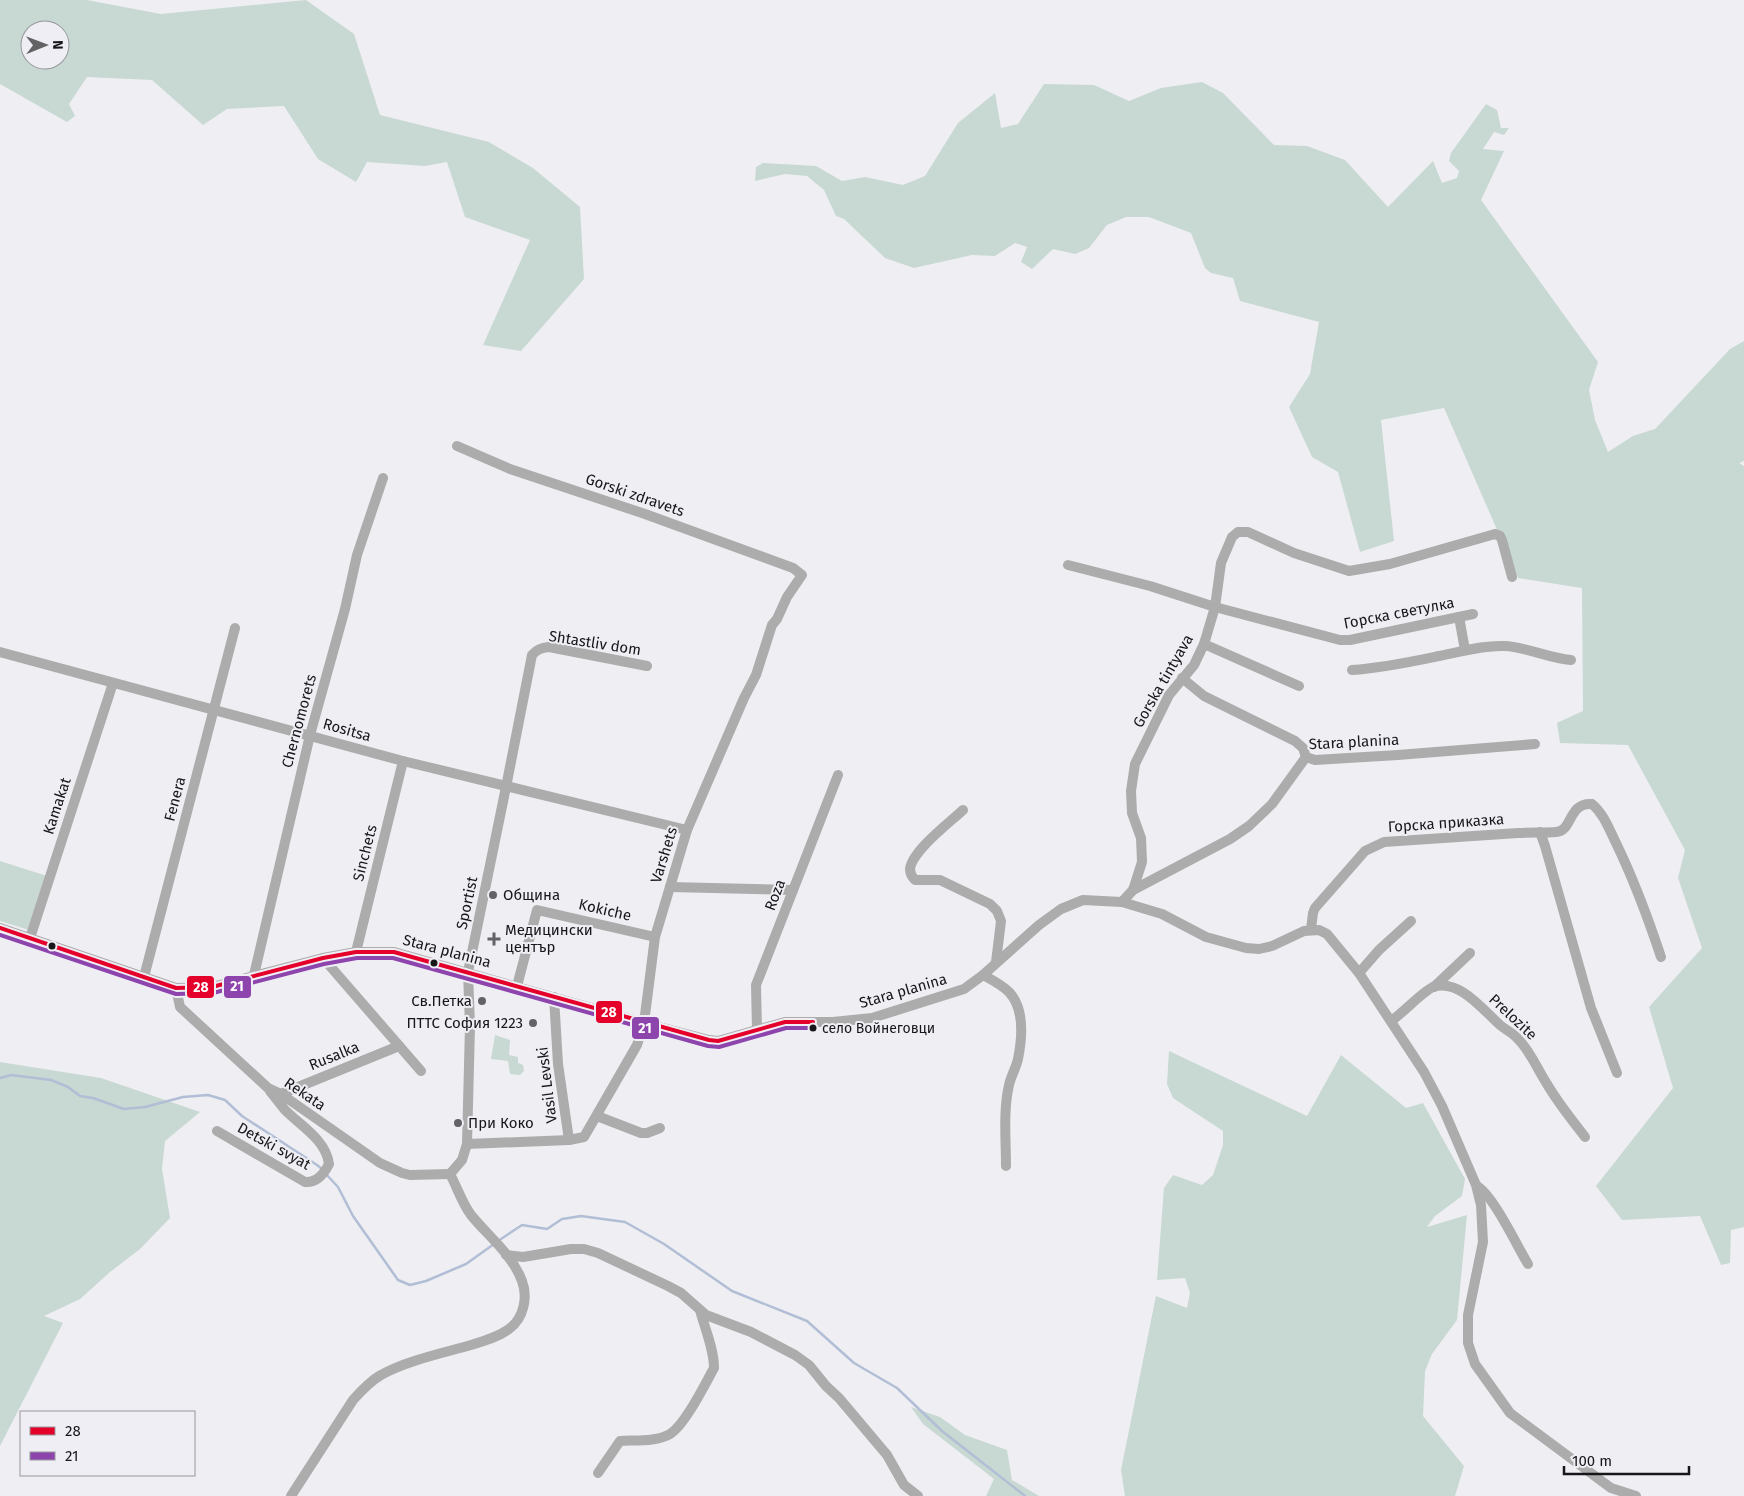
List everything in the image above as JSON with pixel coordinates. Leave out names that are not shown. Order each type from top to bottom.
[{"type":"street","name":"Gorski zdravets","points":[[457,446],[510,469],[688,528],[793,568],[802,575]]},
{"type":"street","name":"Chernomorets","points":[[254,975],[310,735],[345,609],[357,555],[383,478]]},
{"type":"street","name":"Gorska tintyava","points":[[1122,902],[1133,890],[1142,862],[1141,838],[1132,813],[1131,791],[1135,764],[1169,695],[1194,665],[1204,644],[1215,607],[1221,563],[1232,537],[1238,532],[1248,532],[1294,553],[1349,571],[1390,564],[1496,534],[1502,540],[1512,578]]},
{"type":"street","name":"Горска светулка","points":[[1068,565],[1150,586],[1215,607],[1340,640],[1350,640],[1429,625],[1473,614]]},
{"type":"street","name":"Varshets","points":[[568,1140],[584,1137],[634,1053],[644,1023],[655,937],[687,830],[744,698],[756,675],[772,625],[787,597],[802,575]]},
{"type":"street","points":[[1458,617],[1465,650]]},
{"type":"street","name":"Fenera","points":[[144,977],[236,628]]},
{"type":"street","points":[[1204,644],[1299,686]]},
{"type":"street","points":[[1352,670],[1382,668],[1465,650],[1503,646],[1529,650],[1558,659],[1571,660]]},
{"type":"street","name":"Shtastliv dom","points":[[538,649],[550,647],[647,666]]},
{"type":"street","name":"Sportist","points":[[450,1174],[462,1160],[467,1144],[470,1026],[468,972],[532,655],[538,649]]},
{"type":"street","name":"Rositsa","points":[[0,652],[403,761],[687,830]]},
{"type":"street","points":[[1182,678],[1204,696],[1295,741],[1303,748],[1306,757]]},
{"type":"street","name":"Kamakat","points":[[30,938],[113,683]]},
{"type":"street","name":"Stara planina","points":[[1133,890],[1230,839],[1249,826],[1272,804],[1306,757],[1316,760],[1535,744]]},
{"type":"street","name":"Sinchets","points":[[356,952],[403,761]]},
{"type":"street","name":"Roza","points":[[757,1030],[756,985],[838,775]]},
{"type":"street","name":"Горска приказка","points":[[1312,929],[1315,908],[1365,851],[1370,848],[1384,842],[1559,832],[1566,827],[1573,813],[1586,803],[1592,804],[1603,815],[1642,902],[1661,957]]},
{"type":"street","points":[[963,810],[914,859],[910,869],[911,876],[915,880],[940,880],[990,904],[997,911],[1001,921],[996,962]]},
{"type":"street","points":[[1540,832],[1591,1008],[1617,1073]]},
{"type":"street","points":[[670,887],[793,890]]},
{"type":"street","name":"Stara planina","points":[[0,928],[176,988],[212,987],[323,958],[356,952],[394,952],[644,1023],[718,1041],[785,1022],[872,1018],[964,989],[1061,909],[1083,900],[1122,902],[1162,914],[1206,937],[1246,948],[1259,949],[1272,946],[1312,929]]},
{"type":"street","name":"Kokiche","points":[[517,986],[537,910],[655,937]]},
{"type":"street","points":[[1359,973],[1379,950],[1411,921]]},
{"type":"street","points":[[1312,929],[1327,934],[1359,973],[1392,1021],[1424,1072],[1442,1106],[1476,1185],[1481,1205],[1483,1242],[1468,1315],[1468,1343],[1475,1364],[1510,1412],[1611,1488],[1636,1496]]},
{"type":"street","points":[[1392,1021],[1434,987],[1470,953]]},
{"type":"street","points":[[323,958],[421,1071]]},
{"type":"street","points":[[983,975],[1009,992],[1016,1002],[1020,1016],[1021,1033],[1018,1060],[1009,1085],[1006,1109],[1006,1166]]},
{"type":"street","name":"Prelozite","points":[[1434,987],[1447,986],[1461,991],[1501,1026],[1518,1038],[1531,1056],[1547,1085],[1585,1137]]},
{"type":"street","name":"Rekata","points":[[176,988],[180,1007],[268,1088],[281,1094],[380,1163],[410,1175],[450,1174]]},
{"type":"street","name":"Vasil Levski","points":[[554,997],[558,1064],[568,1140]]},
{"type":"street","name":"Rusalka","points":[[281,1094],[399,1046]]},
{"type":"street","name":"Detski svyat","points":[[217,1131],[305,1182],[310,1182],[323,1174],[329,1164],[326,1150],[284,1109],[268,1088]]},
{"type":"street","points":[[597,1116],[641,1133],[647,1133],[660,1128]]},
{"type":"street","points":[[467,1144],[568,1140]]},
{"type":"street","points":[[292,1496],[353,1400],[380,1375],[404,1365],[488,1339],[511,1328],[522,1312],[525,1296],[516,1268],[469,1213],[450,1174]]},
{"type":"street","points":[[1476,1185],[1487,1196],[1507,1225],[1528,1264]]},
{"type":"street","points":[[506,1255],[523,1256],[571,1249],[591,1251],[662,1282],[717,1320],[750,1332],[795,1355],[809,1365],[888,1455],[904,1484],[918,1496]]},
{"type":"street","points":[[598,1473],[620,1441],[651,1439],[670,1434],[681,1424],[714,1368],[708,1336],[700,1310]]},
{"type":"shaded area","points":[[0,0],[87,0],[161,14],[306,0],[354,34],[380,115],[489,142],[533,168],[580,207],[584,279],[521,351],[483,345],[530,240],[465,217],[447,162],[425,166],[367,162],[356,182],[318,159],[284,106],[227,109],[203,125],[152,80],[87,77],[69,104],[75,116],[67,122],[0,84]]},
{"type":"shaded area","points":[[1202,82],[1223,93],[1274,145],[1307,146],[1345,160],[1388,207],[1433,161],[1442,183],[1457,178],[1459,171],[1449,161],[1451,153],[1486,104],[1497,110],[1501,128],[1509,128],[1504,135],[1494,132],[1483,149],[1504,151],[1481,200],[1598,362],[1589,390],[1595,420],[1608,452],[1633,436],[1655,429],[1730,349],[1744,341],[1744,461],[1739,463],[1744,466],[1744,1227],[1731,1230],[1730,1263],[1721,1265],[1700,1216],[1622,1220],[1596,1186],[1673,1088],[1649,1007],[1702,948],[1678,878],[1685,850],[1628,745],[1560,743],[1557,723],[1583,711],[1582,588],[1518,578],[1444,408],[1381,420],[1394,541],[1360,552],[1338,472],[1312,457],[1289,407],[1310,374],[1319,322],[1240,301],[1233,278],[1211,273],[1205,268],[1191,233],[1149,217],[1126,217],[1107,225],[1089,248],[1075,254],[1053,249],[1032,269],[1021,262],[1027,247],[1015,243],[995,256],[972,255],[914,268],[885,258],[844,219],[836,216],[824,190],[807,176],[785,174],[755,181],[756,167],[763,163],[816,166],[842,181],[865,177],[903,185],[925,176],[958,123],[995,93],[1001,128],[1018,124],[1044,84],[1094,85],[1129,101],[1161,88]]},
{"type":"shaded area","points":[[0,861],[47,876],[29,930],[0,921]]},
{"type":"shaded area","points":[[495,1035],[510,1040],[509,1055],[518,1057],[518,1063],[523,1065],[524,1071],[520,1075],[510,1074],[508,1061],[491,1059]]},
{"type":"shaded area","points":[[1169,1051],[1307,1116],[1341,1055],[1406,1108],[1423,1103],[1465,1179],[1462,1196],[1435,1216],[1427,1227],[1467,1215],[1457,1320],[1432,1354],[1425,1371],[1423,1416],[1464,1466],[1455,1496],[1125,1496],[1121,1470],[1156,1296],[1187,1308],[1190,1293],[1185,1278],[1157,1280],[1164,1188],[1173,1175],[1202,1185],[1213,1175],[1223,1145],[1223,1131],[1173,1098],[1167,1084]]},
{"type":"shaded area","points":[[0,1062],[101,1078],[200,1112],[165,1141],[162,1169],[170,1218],[140,1249],[110,1272],[80,1299],[44,1316],[63,1323],[0,1446]]},
{"type":"shaded area","points":[[911,1407],[940,1417],[965,1435],[1007,1450],[1012,1480],[1039,1496],[986,1496],[994,1479],[923,1424]]},
{"type":"waterway","points":[[0,1078],[11,1075],[51,1080],[68,1087],[80,1096],[93,1098],[124,1109],[145,1107],[183,1097],[208,1095],[225,1100],[242,1116],[322,1169]]},
{"type":"waterway","points":[[325,1173],[338,1187],[353,1216],[398,1280],[410,1285],[426,1281],[466,1264],[494,1244]]},
{"type":"waterway","points":[[498,1241],[522,1225],[547,1229],[562,1219],[581,1216],[625,1222],[664,1244],[732,1291],[807,1321],[854,1363],[897,1388],[942,1431],[1025,1496]]},
{"type":"transit line","name":"28","points":[[0,928],[176,988],[212,987],[323,958],[356,952],[394,952],[709,1040],[718,1041],[785,1022],[813,1022]]},
{"type":"transit line","name":"21","points":[[0,935],[176,994],[213,993],[324,964],[357,958],[393,958],[708,1046],[719,1047],[786,1028],[813,1028]]},
{"type":"place","name":"Община","points":[[493,895]]},
{"type":"place","name":"Медицински център","points":[[494,939]]},
{"type":"place","name":"Св.Петка","points":[[482,1001]]},
{"type":"place","name":"ПТТС София 1223","points":[[533,1023]]},
{"type":"place","name":"село Войнеговци","points":[[813,1028]]},
{"type":"place","name":"При Коко","points":[[458,1123]]}]
